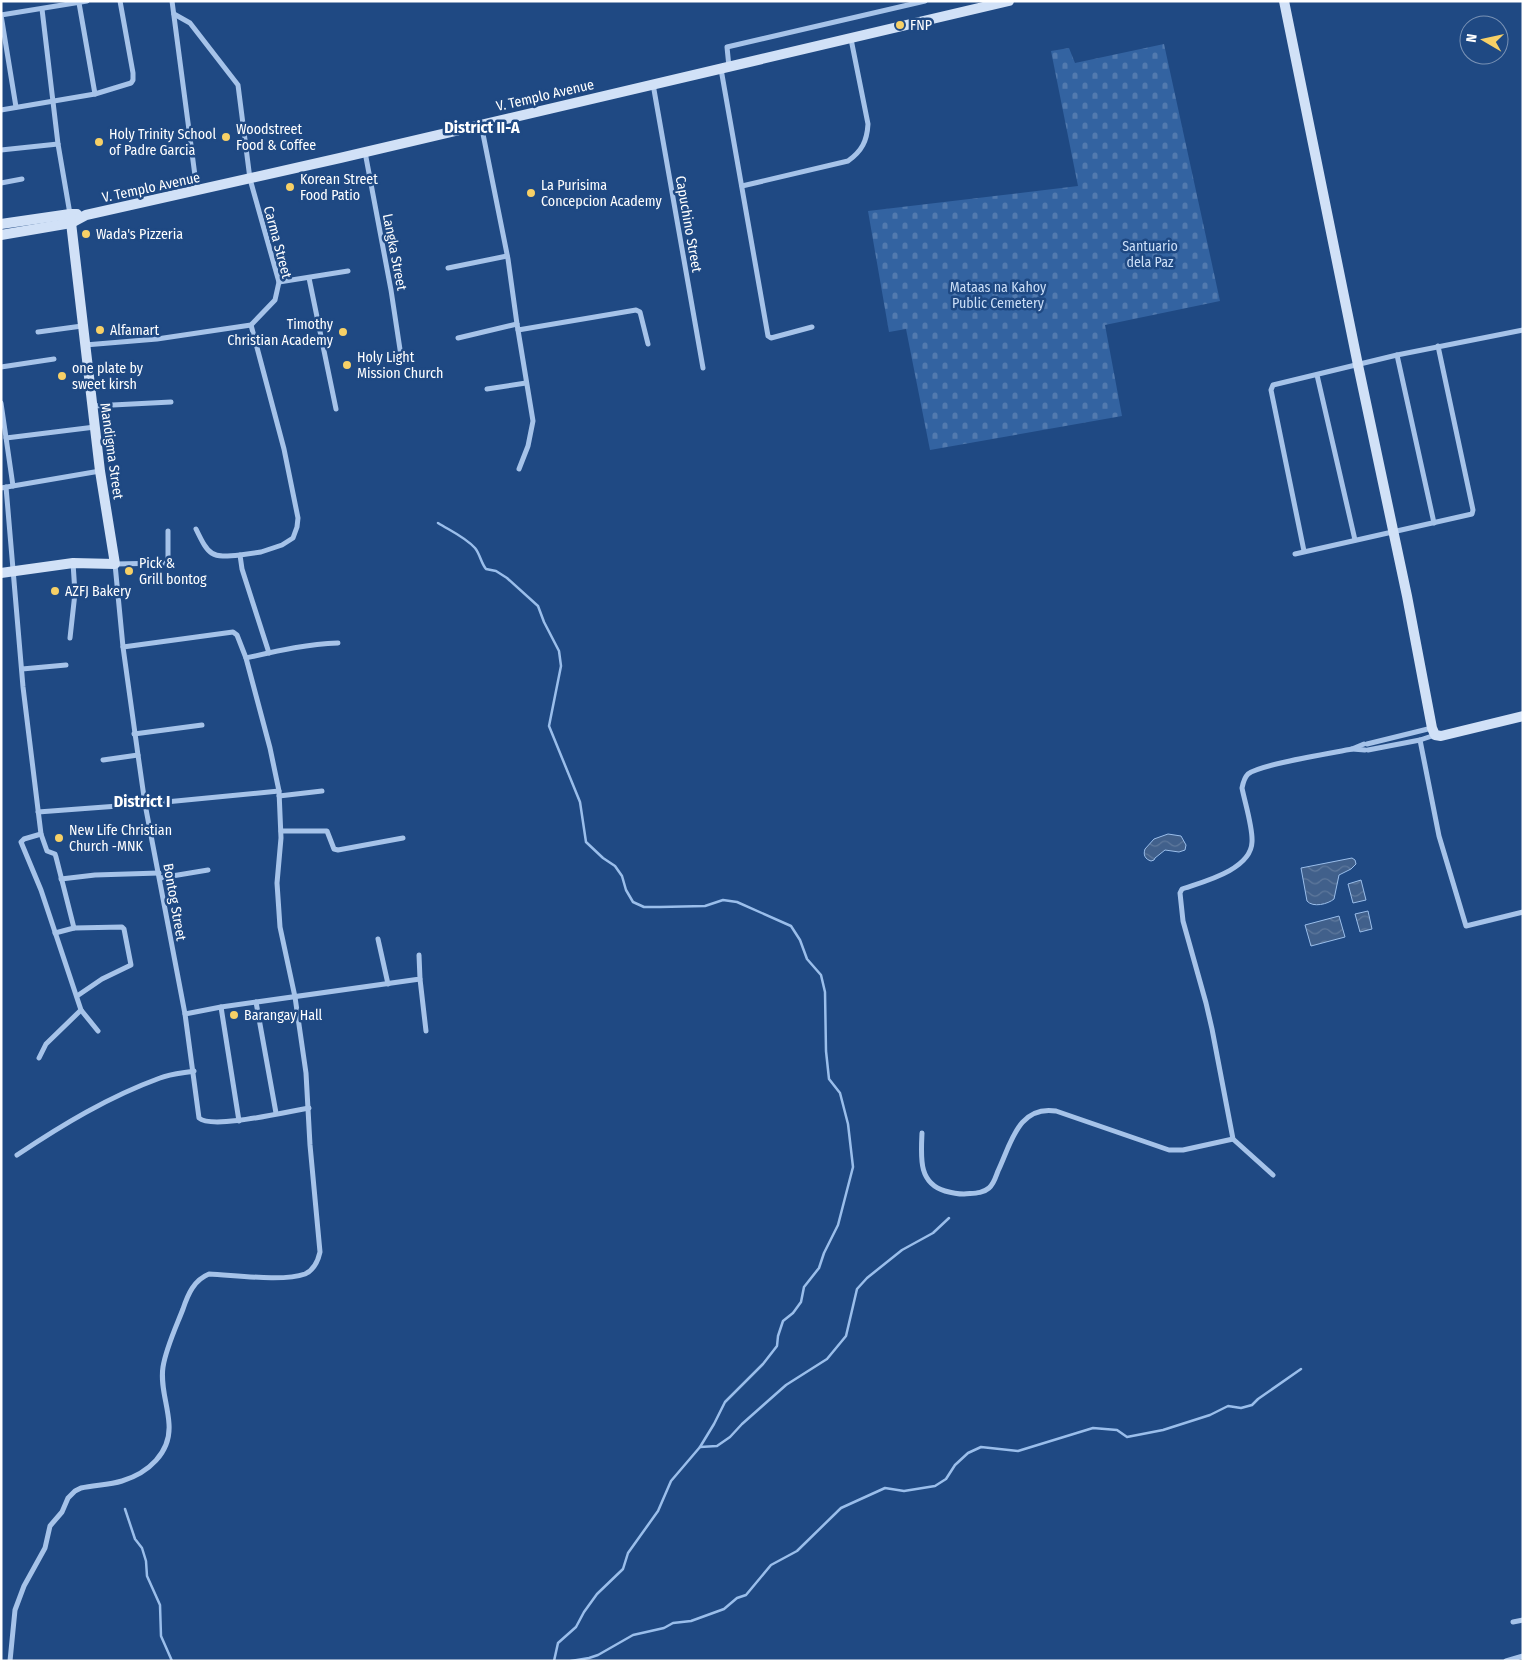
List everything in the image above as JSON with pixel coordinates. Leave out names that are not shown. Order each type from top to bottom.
[{"type":"main road","name":"V. Templo Avenue","points":[[1,235],[250,179],[1009,1]]},
{"type":"main road","points":[[1284,1],[1358,365],[1394,531],[1433,731],[1449,734],[1523,716]]},
{"type":"main road","name":"V. Templo Avenue","points":[[1,224],[71,218]]},
{"type":"main road","name":"Mandigma Street","points":[[71,218],[100,471],[115,564]]},
{"type":"main road","points":[[1,573],[74,563],[115,564]]},
{"type":"street","points":[[16,107],[1,15],[87,1]]},
{"type":"street","points":[[1,110],[95,94],[128,86],[133,80],[120,1]]},
{"type":"street","points":[[172,1],[197,191]]},
{"type":"street","points":[[812,327],[771,338],[768,336],[742,186],[725,68],[726,47],[925,1]]},
{"type":"street","points":[[79,3],[95,94]]},
{"type":"street","points":[[42,9],[58,144],[71,218]]},
{"type":"street","name":"Carma Street","points":[[174,14],[190,23],[238,85],[250,179],[279,282],[276,300],[251,326]]},
{"type":"street","points":[[742,186],[848,161],[863,147],[867,136],[868,124],[851,38]]},
{"type":"street","name":"Capuchino Street","points":[[654,84],[703,368]]},
{"type":"street","points":[[481,124],[507,256],[533,421],[528,446],[519,469]]},
{"type":"street","points":[[1,150],[58,144]]},
{"type":"street","name":"Langka Street","points":[[365,152],[391,290],[401,356]]},
{"type":"street","points":[[1,183],[22,179]]},
{"type":"street","points":[[448,268],[507,256]]},
{"type":"street","points":[[279,282],[348,271]]},
{"type":"street","points":[[309,278],[336,409]]},
{"type":"street","points":[[458,338],[517,327],[636,310],[640,312],[648,344]]},
{"type":"street","points":[[38,332],[82,326]]},
{"type":"street","points":[[85,346],[157,339],[251,326],[284,449],[298,518],[297,527],[293,538],[282,545],[261,552],[221,557],[214,555],[202,542],[196,529]]},
{"type":"street","points":[[1304,551],[1271,390],[1274,385],[1397,355],[1523,330]]},
{"type":"street","points":[[1295,554],[1472,514],[1473,510],[1438,346]]},
{"type":"street","points":[[1397,355],[1434,523]]},
{"type":"street","points":[[1,367],[54,358]]},
{"type":"street","points":[[1317,375],[1355,540]]},
{"type":"street","points":[[487,389],[526,383]]},
{"type":"street","points":[[92,406],[171,402]]},
{"type":"street","points":[[1,403],[6,438],[7,487],[22,669],[41,834],[47,850],[55,855],[74,928]]},
{"type":"street","points":[[6,438],[95,426]]},
{"type":"street","points":[[7,487],[100,471]]},
{"type":"street","points":[[115,564],[166,563],[168,561],[168,531]]},
{"type":"street","points":[[240,555],[242,569],[269,653]]},
{"type":"street","points":[[70,638],[75,593],[74,563]]},
{"type":"street","name":"Bontog Street","points":[[115,564],[134,734],[145,804],[185,1014],[199,1118],[206,1122],[239,1121]]},
{"type":"street","points":[[10,1661],[15,1610],[24,1586],[45,1548],[50,1526],[62,1512],[68,1498],[81,1488],[122,1481],[136,1476],[148,1468],[160,1456],[168,1441],[169,1425],[163,1386],[163,1368],[183,1307],[195,1283],[202,1277],[210,1274],[245,1277],[291,1277],[309,1272],[319,1260],[320,1252],[310,1145],[306,1074],[295,998],[280,927],[278,883],[281,831],[279,794],[270,748],[246,658],[237,636],[233,632],[123,647]]},
{"type":"street","points":[[246,658],[318,644],[338,643]]},
{"type":"street","points":[[22,669],[66,666]]},
{"type":"street","points":[[134,734],[202,725]]},
{"type":"street","points":[[1273,1176],[1233,1138],[1206,1003],[1183,922],[1180,893],[1182,889],[1212,879],[1234,868],[1250,850],[1252,841],[1242,788],[1248,774],[1266,767],[1352,749],[1420,740],[1433,731]]},
{"type":"street","points":[[1366,747],[1433,731]]},
{"type":"street","points":[[1420,740],[1439,836],[1466,926],[1523,912]]},
{"type":"street","points":[[103,760],[138,755]]},
{"type":"street","points":[[38,812],[322,791]]},
{"type":"street","points":[[281,831],[327,831],[334,849],[338,850],[403,838]]},
{"type":"street","points":[[41,834],[24,839],[22,842],[41,890],[65,968],[81,1010],[98,1031]]},
{"type":"street","points":[[61,879],[95,875],[160,875],[208,870]]},
{"type":"street","points":[[55,933],[74,928],[124,928],[131,965],[102,979],[77,996]]},
{"type":"street","points":[[378,939],[388,984]]},
{"type":"street","points":[[420,955],[420,979],[426,1031]]},
{"type":"street","points":[[185,1014],[221,1007],[420,979]]},
{"type":"street","points":[[256,1002],[276,1113]]},
{"type":"street","points":[[221,1007],[239,1121],[309,1108]]},
{"type":"street","points":[[40,1058],[46,1044],[81,1010]]},
{"type":"street","points":[[17,1155],[56,1128],[94,1107],[161,1078],[194,1071]]},
{"type":"street","points":[[922,1133],[921,1158],[925,1176],[936,1188],[956,1194],[982,1192],[992,1186],[1023,1119],[1046,1109],[1169,1150],[1183,1150],[1233,1138]]},
{"type":"street","points":[[1513,1622],[1523,1620]]},
{"type":"street","points":[[1506,1661],[1523,1656]]},
{"type":"green space","name":"Mataas na Kahoy Public Cemetery","points":[[1164,44],[1220,301],[1105,325],[1122,416],[930,450],[906,329],[889,332],[868,211],[1078,186],[1051,51],[1069,48],[1075,63]]},
{"type":"water","points":[[1168,834],[1181,836],[1186,845],[1185,850],[1179,852],[1165,850],[1154,860],[1147,859],[1144,855],[1145,849],[1154,839]]},
{"type":"water","points":[[1352,858],[1356,864],[1339,875],[1334,899],[1320,904],[1313,904],[1307,901],[1301,868]]},
{"type":"water","points":[[1361,880],[1366,900],[1353,903],[1348,884]]},
{"type":"water","points":[[1368,911],[1372,929],[1360,932],[1355,914]]},
{"type":"water","points":[[1339,916],[1345,937],[1311,946],[1305,925]]},
{"type":"waterway","points":[[438,523],[471,544],[477,550],[486,569],[496,571],[507,578],[538,606],[559,651],[561,666],[549,726],[580,802],[586,842],[615,866],[622,876],[626,890],[633,902],[644,907],[705,906],[723,900],[737,902],[791,926],[800,940],[807,959],[821,975],[825,992],[826,1051],[829,1079],[840,1093],[848,1124],[853,1167],[838,1225],[819,1268],[804,1287],[801,1302],[793,1313],[783,1321],[777,1346],[763,1364],[725,1402],[700,1447]]},
{"type":"waterway","points":[[554,1661],[558,1643],[576,1627],[597,1594],[623,1569],[628,1553],[658,1511],[671,1481],[700,1447],[717,1446],[730,1437],[786,1385],[827,1359],[846,1336],[857,1289],[867,1278],[902,1250],[933,1233],[949,1218]]},
{"type":"waterway","points":[[571,1661],[598,1655],[633,1635],[664,1628],[673,1623],[691,1621],[724,1609],[737,1598],[746,1595],[771,1565],[797,1551],[841,1508],[885,1488],[904,1491],[935,1486],[946,1479],[955,1465],[968,1453],[981,1447],[1018,1451],[1093,1428],[1117,1430],[1127,1437],[1163,1430],[1210,1415],[1228,1406],[1241,1408],[1252,1405],[1301,1369]]},
{"type":"waterway","points":[[125,1509],[135,1539],[142,1548],[146,1561],[147,1576],[160,1605],[161,1636],[172,1661]]},
{"type":"place","name":"FNP","points":[[900,25]]},
{"type":"place","name":"Woodstreet Food & Coffee","points":[[226,137]]},
{"type":"place","name":"Holy Trinity School of Padre Garcia","points":[[99,142]]},
{"type":"place","name":"Korean Street Food Patio","points":[[290,187]]},
{"type":"place","name":"La Purisima Concepcion Academy","points":[[531,193]]},
{"type":"place","name":"Wada's Pizzeria","points":[[86,234]]},
{"type":"place","name":"Alfamart","points":[[100,330]]},
{"type":"place","name":"Timothy Christian Academy","points":[[343,332]]},
{"type":"place","name":"Holy Light Mission Church","points":[[347,365]]},
{"type":"place","name":"one plate by sweet kirsh","points":[[62,376]]},
{"type":"place","name":"Pick & Grill bontog","points":[[129,571]]},
{"type":"place","name":"AZFJ Bakery","points":[[55,591]]},
{"type":"place","name":"New Life Christian Church -MNK","points":[[59,838]]},
{"type":"place","name":"Barangay Hall","points":[[234,1015]]},
{"type":"district","name":"District II-A","points":[[482,127]]},
{"type":"district","name":"District I","points":[[142,801]]},
{"type":"park label","name":"Santuario dela Paz","points":[[1150,254]]}]
